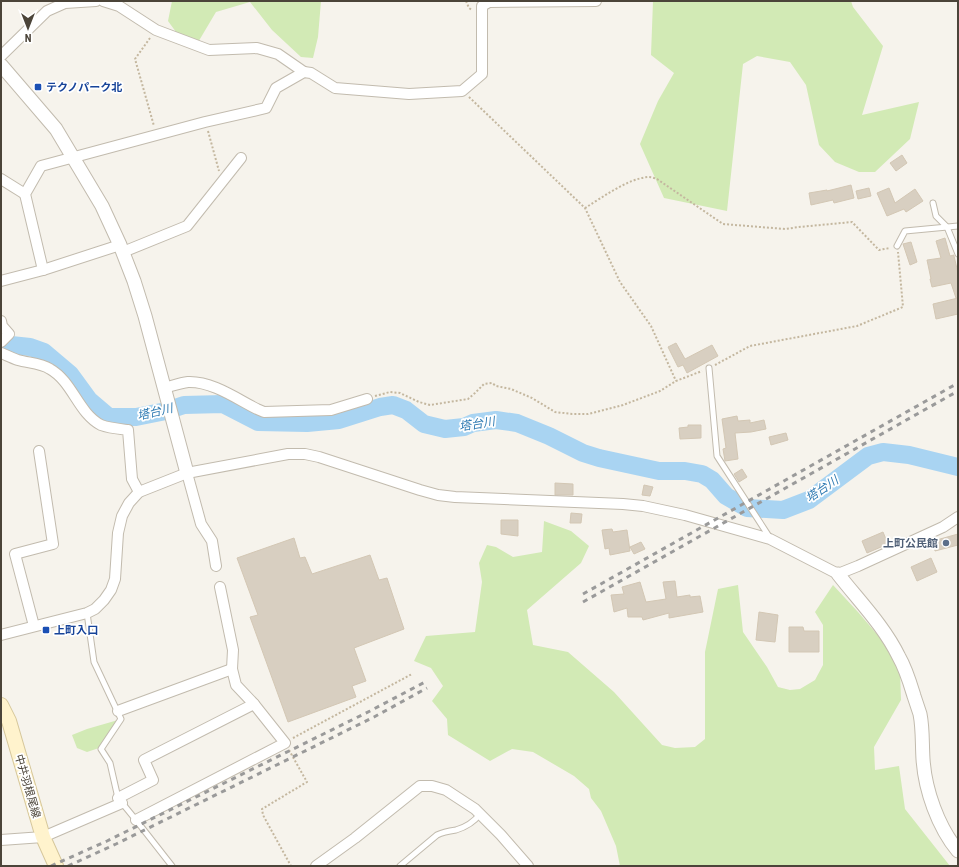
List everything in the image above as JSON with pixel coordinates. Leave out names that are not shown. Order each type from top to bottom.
[{"type":"main road","name":"中井羽根尾線","points":[[1,705],[9,721],[43,838],[56,866]]},
{"type":"street","points":[[1,56],[47,11],[65,4],[96,1]]},
{"type":"street","points":[[103,1],[119,6],[156,30],[209,50],[257,48],[278,54],[304,72],[311,73],[336,88],[409,94],[462,91],[482,74],[482,6],[489,2],[596,1]]},
{"type":"street","points":[[1,65],[56,130],[102,206],[121,248],[145,316],[201,524],[212,541],[216,566]]},
{"type":"street","points":[[43,270],[25,194],[41,166],[205,122],[266,108],[276,88],[304,72]]},
{"type":"street","points":[[1,281],[121,248],[187,226],[241,158]]},
{"type":"street","points":[[1,179],[25,194]]},
{"type":"street","points":[[1,321],[2,326],[9,334],[1,342]]},
{"type":"street","points":[[1,353],[18,360],[50,369],[60,377],[85,412],[93,420],[103,426],[128,430],[132,478],[139,492]]},
{"type":"street","points":[[165,392],[180,383],[201,383],[212,386],[264,412],[331,410],[367,399]]},
{"type":"street","points":[[34,626],[15,554],[53,544],[39,451]]},
{"type":"street","points":[[1,635],[87,613],[95,609],[104,600],[111,590],[115,579],[118,533],[122,516],[129,503],[139,492],[187,473],[288,454],[305,454],[319,457],[438,495],[623,504],[643,506],[685,515],[770,539],[838,574],[870,613],[900,657],[908,676],[920,714],[923,760],[930,796],[945,833],[958,851]]},
{"type":"street","points":[[838,574],[942,527],[958,517]]},
{"type":"street","points":[[136,820],[285,743],[254,704],[236,685],[232,669],[233,650],[220,587]]},
{"type":"street","points":[[118,711],[232,669]]},
{"type":"street","points":[[1,840],[43,838],[120,801],[153,780],[144,760],[254,704]]},
{"type":"street","points":[[316,866],[355,838],[420,786],[432,786],[446,790],[475,809],[501,835],[528,866]]},
{"type":"lane","points":[[933,203],[936,216],[947,227],[958,254]]},
{"type":"lane","points":[[898,246],[905,231],[958,226]]},
{"type":"lane","points":[[709,368],[717,456],[770,539]]},
{"type":"lane","points":[[87,613],[94,662],[121,719],[101,749],[110,763],[120,801],[172,866]]},
{"type":"lane","points":[[400,866],[440,833],[465,827],[480,814]]},
{"type":"path","points":[[156,30],[136,59],[156,135]]},
{"type":"path","points":[[462,91],[585,208],[620,282],[651,326],[676,381]]},
{"type":"path","points":[[205,122],[222,182]]},
{"type":"path","points":[[367,399],[390,392],[400,393],[419,402],[430,405],[468,399],[484,384],[492,383],[496,386],[511,389],[532,398],[555,412],[588,414],[623,405],[660,391],[676,381],[709,368],[750,346],[857,326],[903,307],[898,246],[878,250],[852,222],[785,229],[723,224],[657,179],[650,177],[638,179],[624,185],[585,208]]},
{"type":"path","points":[[291,866],[263,815],[262,809],[307,782],[285,743],[412,674]]},
{"type":"green space","points":[[172,1],[321,1],[318,37],[313,58],[301,57],[272,30],[250,2],[216,12],[197,44],[184,43],[168,21]]},
{"type":"green space","points":[[653,1],[851,1],[853,7],[883,46],[862,115],[919,102],[910,139],[875,172],[859,172],[835,162],[819,145],[806,85],[790,62],[757,56],[743,64],[727,211],[664,198],[640,144],[658,101],[674,73],[651,55]]},
{"type":"green space","points":[[544,521],[571,531],[589,546],[581,563],[527,610],[533,645],[568,652],[614,692],[662,745],[675,748],[695,747],[705,739],[705,652],[718,589],[738,585],[743,632],[767,667],[778,687],[790,690],[800,689],[815,680],[823,665],[823,625],[815,612],[833,585],[881,639],[900,670],[901,700],[874,747],[875,770],[899,766],[905,809],[950,866],[620,866],[616,846],[601,811],[591,798],[589,789],[574,776],[533,752],[512,749],[490,761],[448,735],[447,719],[432,701],[443,686],[431,668],[414,661],[426,636],[475,632],[482,582],[479,563],[487,545],[496,547],[513,557],[542,552]]},
{"type":"green space","points":[[118,720],[99,748],[87,752],[77,748],[72,735]]},
{"type":"building","points":[[902,155],[907,163],[896,171],[890,163]]},
{"type":"building","points":[[851,185],[854,198],[834,203],[833,200],[811,205],[809,193],[827,191]]},
{"type":"building","points":[[869,188],[871,196],[858,199],[856,191]]},
{"type":"building","points":[[889,188],[895,203],[915,189],[923,201],[906,212],[904,209],[887,216],[877,193]]},
{"type":"building","points":[[945,238],[950,256],[954,255],[958,273],[958,297],[956,298],[951,283],[932,287],[930,279],[927,260],[941,258],[936,241]]},
{"type":"building","points":[[911,242],[917,262],[910,265],[903,244]]},
{"type":"building","points":[[958,298],[958,314],[936,319],[933,304]]},
{"type":"building","points":[[676,343],[685,359],[712,345],[718,356],[687,373],[683,365],[678,367],[668,347]]},
{"type":"building","points":[[737,416],[738,421],[750,420],[750,423],[764,420],[766,429],[735,433],[738,459],[725,461],[723,449],[726,448],[722,419]]},
{"type":"building","points":[[688,425],[701,425],[701,438],[680,439],[679,428],[688,427]]},
{"type":"building","points":[[786,433],[788,440],[771,445],[769,437]]},
{"type":"building","points":[[742,469],[747,477],[739,482],[734,474]]},
{"type":"building","points":[[555,483],[573,484],[573,495],[555,495]]},
{"type":"building","points":[[644,485],[653,487],[650,496],[642,495]]},
{"type":"building","points":[[571,513],[582,514],[581,523],[570,523]]},
{"type":"building","points":[[501,520],[518,520],[518,536],[501,534]]},
{"type":"building","points":[[612,529],[613,532],[627,530],[630,551],[610,555],[609,548],[605,549],[602,530]]},
{"type":"building","points":[[883,532],[888,544],[867,553],[862,541]]},
{"type":"building","name":"上町公民館","points":[[958,534],[958,545],[935,551],[933,541]]},
{"type":"building","points":[[294,538],[300,558],[305,557],[312,574],[370,555],[379,580],[387,578],[404,629],[354,648],[366,681],[352,686],[356,697],[288,722],[250,617],[258,615],[237,558]]},
{"type":"building","points":[[641,542],[645,549],[634,554],[630,547]]},
{"type":"building","points":[[931,558],[937,572],[917,581],[911,567]]},
{"type":"building","points":[[675,581],[677,597],[690,595],[690,597],[700,596],[703,612],[669,618],[669,613],[643,620],[642,617],[628,617],[627,608],[614,612],[611,595],[624,594],[622,587],[640,582],[646,602],[666,599],[663,582]]},
{"type":"building","points":[[759,612],[778,615],[775,642],[756,640]]},
{"type":"building","points":[[789,627],[803,627],[804,631],[819,631],[819,652],[789,652]]},
{"type":"waterway","name":"塔台川","points":[[1,338],[11,345],[30,347],[44,352],[70,374],[89,400],[109,417],[136,417],[166,411],[184,405],[223,404],[258,422],[307,423],[339,420],[380,407],[393,405],[406,410],[424,424],[445,429],[464,427],[473,423],[496,420],[517,423],[549,436],[583,453],[599,458],[659,471],[685,471],[702,474],[712,480],[726,496],[747,508],[783,510],[809,500],[868,456],[883,452],[909,455],[958,467]]},
{"type":"railway","points":[[583,594],[958,383]]},
{"type":"railway","points":[[583,602],[958,391]]},
{"type":"railway","points":[[51,866],[107,841],[370,711],[425,682]]},
{"type":"railway","points":[[68,866],[116,844],[374,717],[427,688]]},
{"type":"place","name":"テクノパーク北","points":[[38,87]]},
{"type":"place","name":"上町公民館","points":[[946,543]]},
{"type":"place","name":"上町入口","points":[[46,630]]}]
